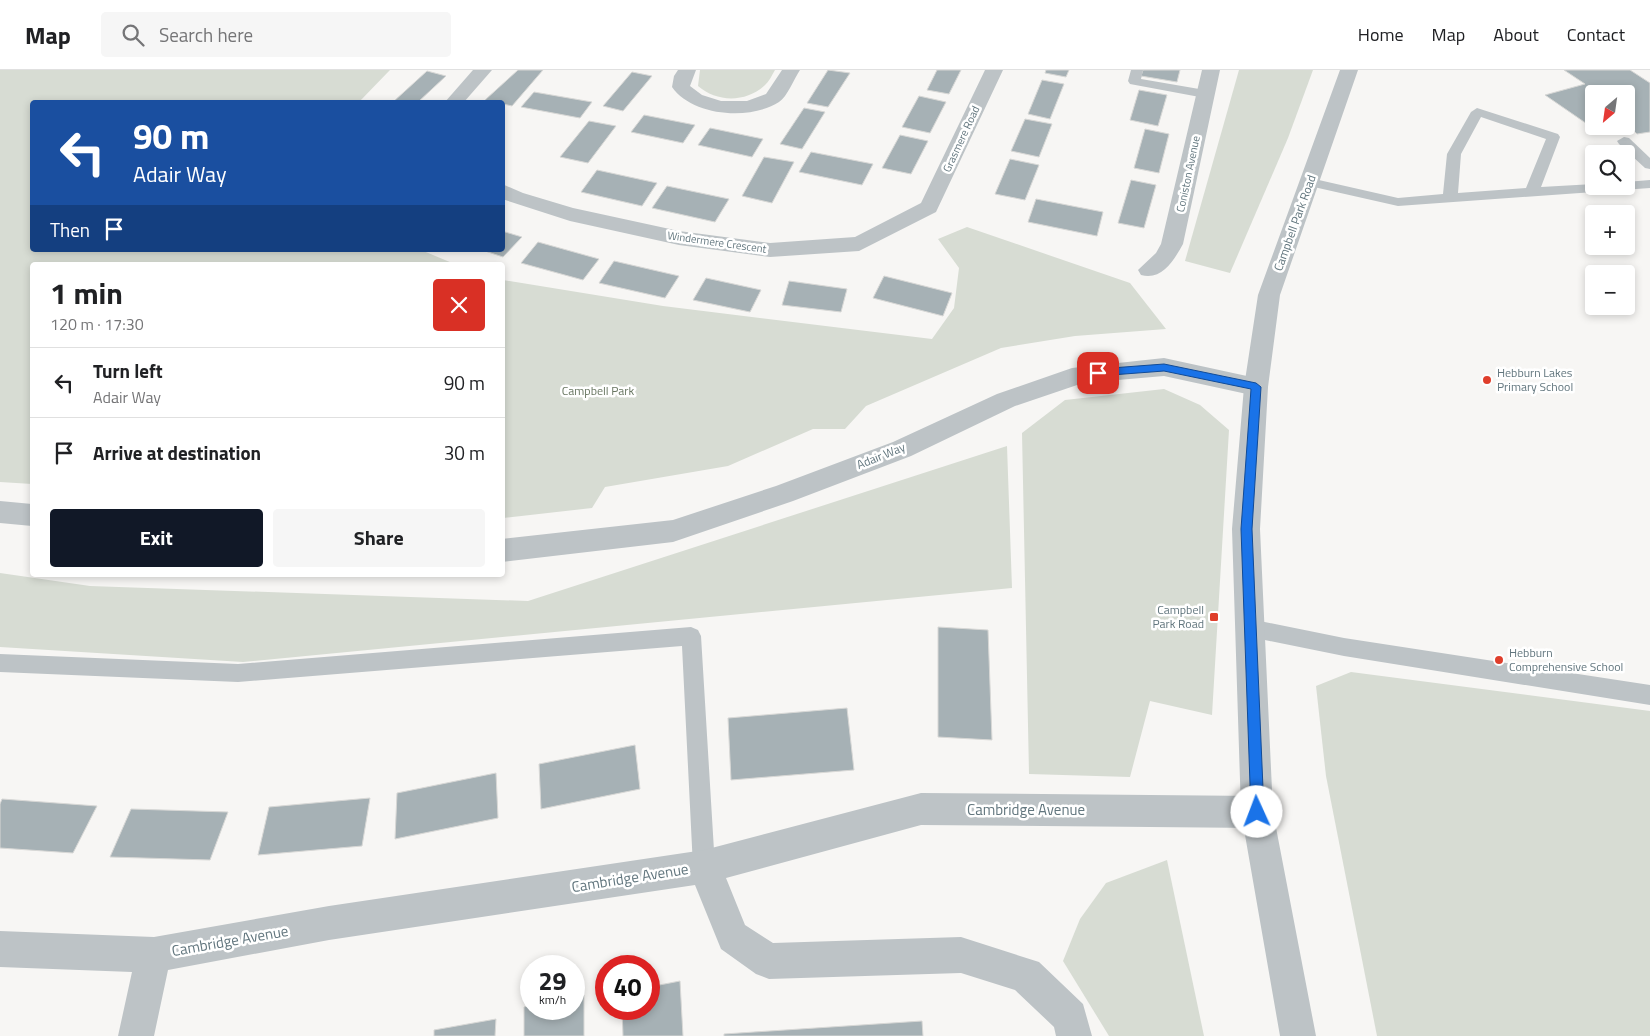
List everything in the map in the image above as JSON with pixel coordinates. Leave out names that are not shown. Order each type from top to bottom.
[{"type":"street","points":[[456,100],[483,70]]},
{"type":"street","points":[[687,70],[683,76],[682,87],[695,99],[719,107],[749,107],[773,98],[791,70]]},
{"type":"street","name":"Grasmere Road","points":[[929,207],[994,70]]},
{"type":"street","name":"Coniston Avenue","points":[[1149,270],[1164,258],[1172,244],[1211,70]]},
{"type":"street","name":"Campbell Park Road","points":[[1298,1036],[1257,812],[1246,529],[1256,387],[1269,294],[1349,70]]},
{"type":"street","name":"Windermere Crescent","points":[[505,192],[516,198],[570,214],[641,230],[679,238],[770,250],[859,244],[929,207]]},
{"type":"street","name":"Adair Way","points":[[505,551],[673,531],[793,491],[902,449],[1006,400],[1081,374],[1164,368],[1256,387]]},
{"type":"street","points":[[0,512],[30,515]]},
{"type":"street","name":"Cambridge Avenue","points":[[0,950],[154,955],[329,923],[704,867],[921,810],[1257,812]]},
{"type":"street","points":[[704,867],[733,937],[769,961],[961,955],[1026,976],[1070,1017],[1074,1036]]},
{"type":"street","points":[[136,1036],[154,955]]},
{"type":"lane","points":[[1137,70],[1134,81],[1205,94]]},
{"type":"lane","points":[[1450,199],[1454,154],[1476,112],[1553,137],[1531,194]]},
{"type":"lane","points":[[1624,141],[1650,165]]},
{"type":"lane","points":[[1310,182],[1398,202],[1585,189]]},
{"type":"lane","points":[[1635,185],[1650,184]]},
{"type":"lane","points":[[1250,628],[1344,647],[1650,695]]},
{"type":"lane","points":[[0,663],[238,672],[691,636],[704,867]]},
{"type":"green space","points":[[0,70],[390,70],[361,100],[30,100],[30,252],[426,252],[450,262],[30,262],[30,484],[0,482]]},
{"type":"green space","points":[[700,70],[775,70],[767,83],[756,92],[740,98],[722,98],[698,86]]},
{"type":"green space","points":[[1239,70],[1313,70],[1288,138],[1230,273],[1185,261]]},
{"type":"green space","name":"Campbell Park","points":[[967,227],[1130,283],[1166,329],[1075,336],[1001,348],[866,406],[845,429],[813,429],[728,466],[605,487],[592,508],[505,518],[505,280],[663,306],[932,339],[954,308],[959,268],[938,239]]},
{"type":"green space","points":[[1164,389],[1200,405],[1229,430],[1212,715],[1150,701],[1130,777],[1029,774],[1022,433],[1065,400]]},
{"type":"green space","points":[[1007,446],[1012,588],[243,662],[0,647],[0,573],[90,586],[528,601]]},
{"type":"green space","points":[[1351,672],[1650,711],[1650,1036],[1377,1036],[1326,776],[1316,686]]},
{"type":"green space","points":[[1167,860],[1204,1036],[1109,1036],[1063,961],[1080,919],[1106,883]]},
{"type":"building","points":[[518,70],[543,70],[512,106],[505,104],[505,100],[485,100]]},
{"type":"building","points":[[828,70],[850,73],[828,107],[807,103]]},
{"type":"building","points":[[937,70],[961,70],[949,94],[927,90]]},
{"type":"building","points":[[1046,70],[1069,70],[1066,77],[1045,73]]},
{"type":"building","points":[[1143,70],[1180,70],[1177,82],[1141,76]]},
{"type":"building","points":[[1564,70],[1630,70],[1650,83],[1650,132],[1637,134],[1635,132],[1635,85],[1585,85],[1585,123],[1545,95],[1585,84]]},
{"type":"building","points":[[427,71],[446,76],[420,100],[395,100]]},
{"type":"building","points":[[632,72],[652,76],[623,111],[603,106]]},
{"type":"building","points":[[1042,80],[1064,84],[1050,119],[1028,114]]},
{"type":"building","points":[[1139,90],[1167,95],[1158,126],[1130,120]]},
{"type":"building","points":[[534,92],[592,102],[580,118],[521,107]]},
{"type":"building","points":[[919,96],[946,102],[930,133],[902,127]]},
{"type":"building","points":[[804,108],[825,112],[802,149],[780,144]]},
{"type":"building","points":[[644,115],[695,125],[683,143],[631,132]]},
{"type":"building","points":[[1025,119],[1052,124],[1039,157],[1011,151]]},
{"type":"building","points":[[589,121],[616,126],[588,163],[560,157]]},
{"type":"building","points":[[710,128],[763,139],[752,157],[698,145]]},
{"type":"building","points":[[1145,129],[1169,134],[1159,173],[1134,168]]},
{"type":"building","points":[[900,135],[928,141],[911,174],[882,168]]},
{"type":"building","points":[[811,152],[873,164],[862,185],[799,172]]},
{"type":"building","points":[[764,157],[794,162],[772,203],[742,196]]},
{"type":"building","points":[[1010,159],[1039,165],[1025,200],[995,194]]},
{"type":"building","points":[[597,170],[657,183],[642,206],[581,192]]},
{"type":"building","points":[[1131,180],[1156,185],[1144,228],[1118,223]]},
{"type":"building","points":[[667,186],[729,199],[715,222],[652,208]]},
{"type":"building","points":[[1036,199],[1103,212],[1097,236],[1028,222]]},
{"type":"building","points":[[505,232],[522,237],[503,257],[488,252],[505,252]]},
{"type":"building","points":[[538,242],[599,259],[583,280],[521,263]]},
{"type":"building","points":[[614,261],[679,276],[665,298],[599,283]]},
{"type":"building","points":[[884,276],[952,293],[943,316],[873,298]]},
{"type":"building","points":[[706,278],[761,290],[750,312],[693,300]]},
{"type":"building","points":[[789,281],[847,289],[841,312],[782,305]]},
{"type":"building","points":[[938,627],[988,630],[992,740],[938,737]]},
{"type":"building","points":[[847,708],[854,770],[731,780],[728,718]]},
{"type":"building","points":[[635,745],[640,789],[541,809],[539,764]]},
{"type":"building","points":[[496,773],[498,818],[395,839],[397,793]]},
{"type":"building","points":[[370,798],[362,846],[258,855],[269,807]]},
{"type":"building","points":[[2,799],[97,806],[73,853],[0,848],[0,804]]},
{"type":"building","points":[[131,809],[228,812],[210,860],[110,857]]},
{"type":"building","points":[[680,981],[683,1036],[623,1036],[622,1020],[660,1020],[660,985]]},
{"type":"building","points":[[496,1019],[495,1036],[434,1036],[434,1030]]},
{"type":"building","points":[[524,1020],[584,1020],[584,1036],[524,1036]]},
{"type":"building","points":[[922,1021],[923,1036],[724,1036],[724,1034]]},
{"type":"place","name":"Hebburn Lakes Primary School","points":[[1487,380]]},
{"type":"place","name":"Campbell Park Road","points":[[1214,617]]},
{"type":"place","name":"Hebburn Comprehensive School","points":[[1499,660]]},
{"type":"route","points":[[1098,373],[1164,368],[1256,387],[1246,529],[1257,812]]}]
